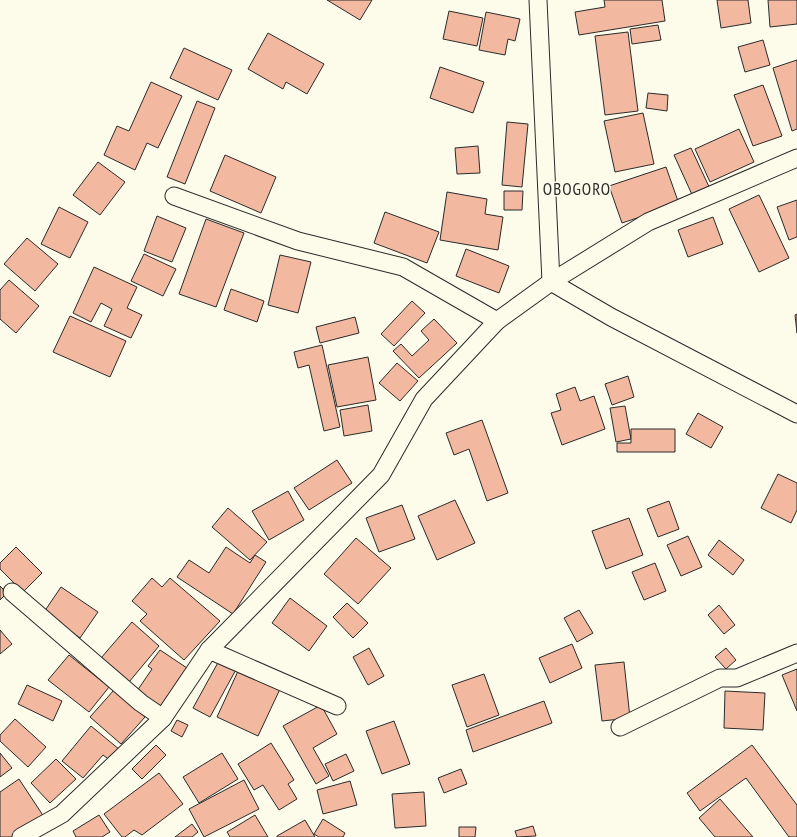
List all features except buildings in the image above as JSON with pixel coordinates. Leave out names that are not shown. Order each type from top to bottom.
[{"type":"street","points":[[538,0],[551,282]]},
{"type":"street","points":[[21,837],[62,814],[163,718],[209,650],[381,475],[424,399],[497,321],[551,282],[648,222],[797,158]]},
{"type":"street","points":[[174,196],[298,241],[403,267],[497,321]]},
{"type":"street","points":[[551,282],[611,317],[797,414]]},
{"type":"street","points":[[12,592],[141,703],[163,718]]},
{"type":"street","points":[[209,650],[338,706]]},
{"type":"street","points":[[620,727],[720,678],[737,678],[797,653]]},
{"type":"district","name":"OBOGORO","points":[[577,189]]}]
